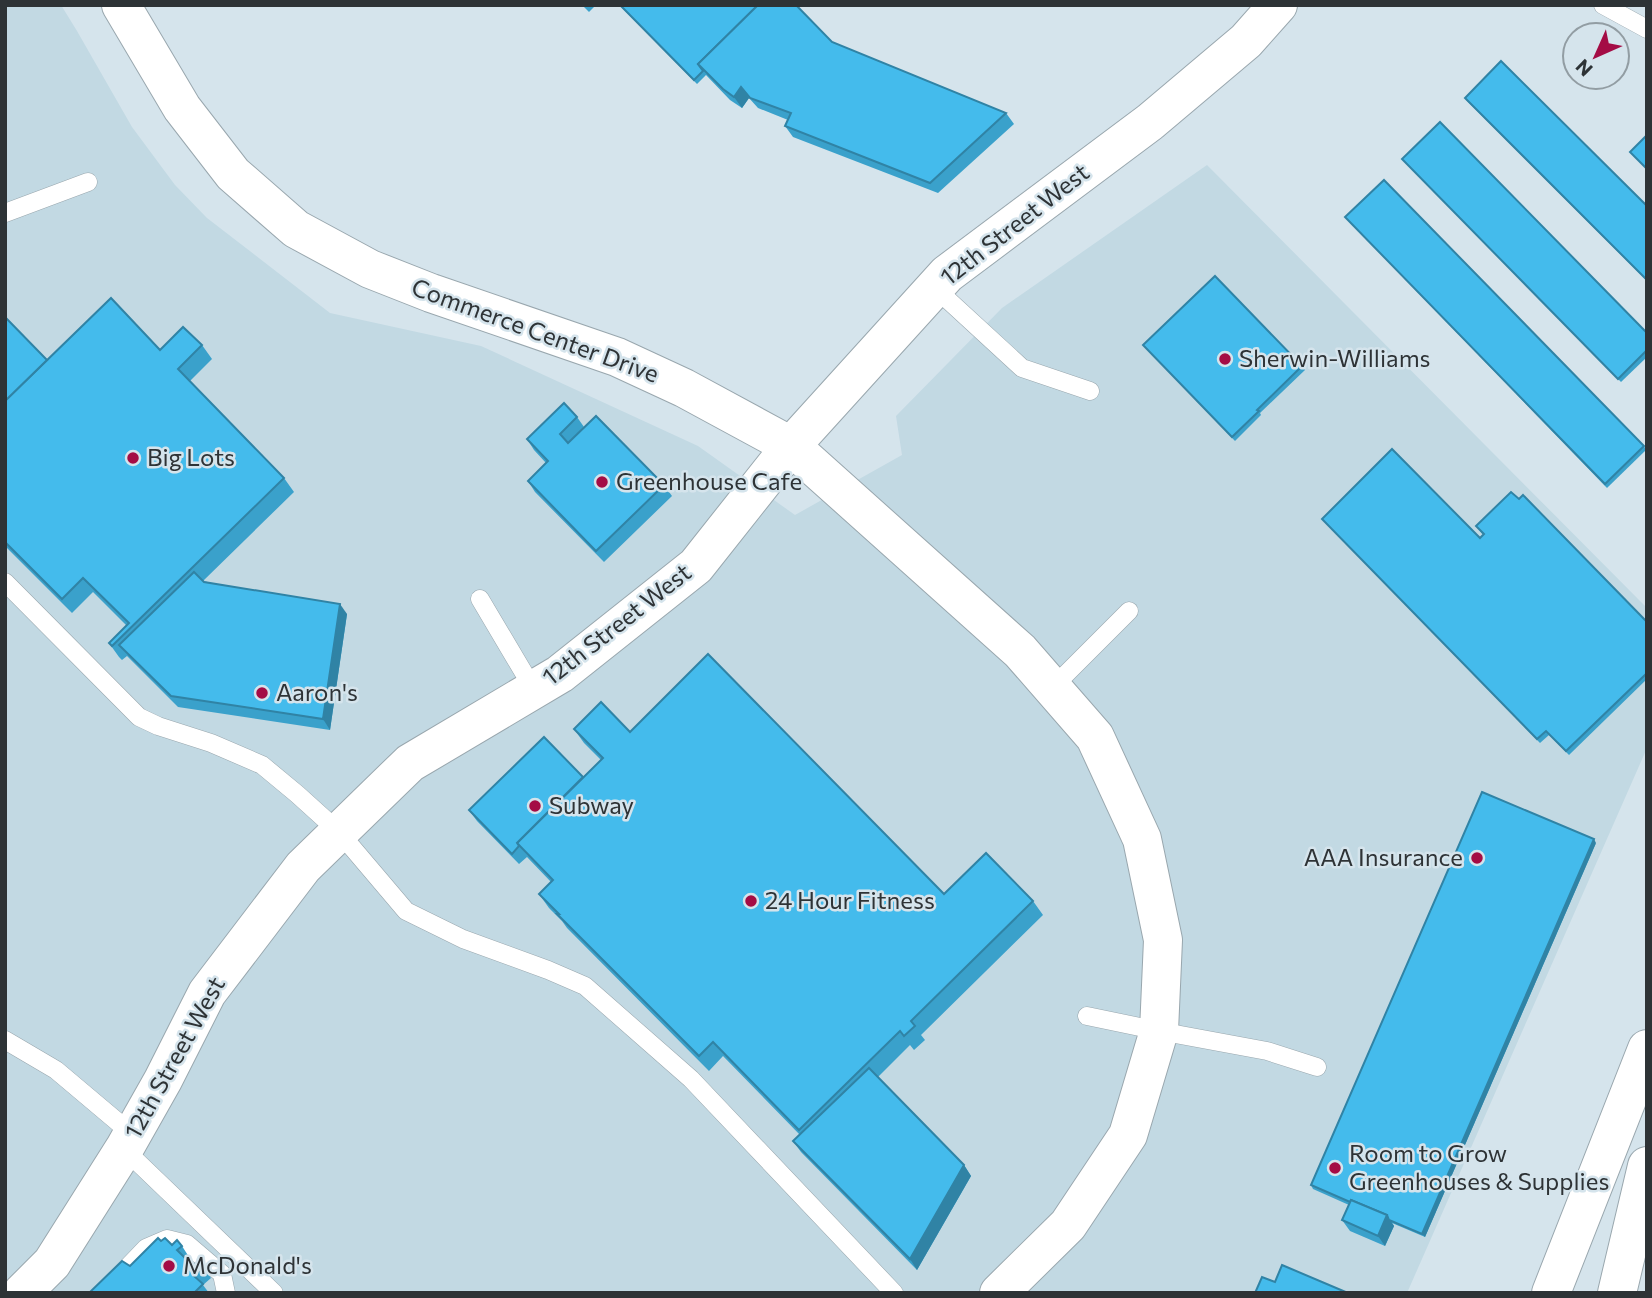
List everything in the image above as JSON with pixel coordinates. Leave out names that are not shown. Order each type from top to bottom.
[{"type":"main road","name":"Commerce Center Drive","points":[[121,5],[182,108],[233,174],[296,229],[370,269],[617,358],[684,388],[790,446],[1020,651],[1095,737],[1142,839],[1163,940],[1158,1031],[1128,1135],[1068,1225],[999,1293]]},
{"type":"main road","name":"12th Street West","points":[[22,1293],[52,1263],[128,1142],[207,993],[303,867],[410,763],[560,674],[696,566],[790,446],[947,274],[1150,122],[1246,41],[1278,5]]},
{"type":"main road","points":[[1551,1293],[1647,1049]]},
{"type":"main road","points":[[1617,1293],[1647,1166]]},
{"type":"lane","points":[[1603,5],[1647,29]]},
{"type":"lane","points":[[5,213],[88,182]]},
{"type":"lane","points":[[935,288],[1022,368],[1090,391]]},
{"type":"lane","points":[[5,582],[139,717],[262,765],[339,832],[406,911],[463,939],[584,986],[691,1079],[894,1293]]},
{"type":"lane","points":[[480,599],[534,690]]},
{"type":"lane","points":[[1052,688],[1129,611]]},
{"type":"lane","points":[[1087,1016],[1268,1051],[1317,1067]]},
{"type":"lane","points":[[5,1040],[56,1070],[274,1293]]},
{"type":"lane","points":[[103,1293],[146,1248],[167,1239],[187,1244],[222,1274],[226,1293]]},
{"type":"shaded area","points":[[5,5],[61,5],[132,127],[175,185],[207,218],[330,313],[481,346],[698,446],[795,515],[902,455],[896,416],[1002,308],[1207,165],[1647,608],[1647,748],[1407,1293],[5,1293]]},
{"type":"building","points":[[620,5],[758,5],[698,64],[703,71],[694,80]]},
{"type":"building","points":[[758,5],[796,5],[832,42],[1006,113],[930,183],[785,126],[791,113],[750,98],[741,87],[734,97],[698,64]]},
{"type":"building","points":[[1501,61],[1647,206],[1647,280],[1465,98]]},
{"type":"building","points":[[1440,122],[1647,333],[1647,350],[1618,379],[1402,159]]},
{"type":"building","points":[[1647,135],[1647,169],[1630,152]]},
{"type":"building","points":[[1384,180],[1644,446],[1605,484],[1345,217]]},
{"type":"building","name":"Sherwin-Williams","points":[[1215,276],[1302,366],[1232,437],[1143,345]]},
{"type":"building","name":"Big Lots","points":[[111,298],[160,350],[183,327],[202,345],[178,369],[284,478],[112,646],[109,643],[129,623],[83,578],[62,599],[5,542],[5,401]]},
{"type":"building","points":[[5,317],[47,360],[5,401]]},
{"type":"building","name":"Greenhouse Cafe","points":[[564,403],[577,417],[560,434],[568,443],[596,416],[664,485],[596,551],[528,481],[548,461],[527,439]]},
{"type":"building","points":[[1392,449],[1480,538],[1484,534],[1476,526],[1511,492],[1519,499],[1523,495],[1647,622],[1647,673],[1566,751],[1546,731],[1537,739],[1322,519]]},
{"type":"building","points":[[194,572],[204,582],[340,604],[323,719],[171,696],[119,645]]},
{"type":"building","name":"24 Hour Fitness","points":[[708,654],[944,894],[986,853],[1033,901],[911,1021],[915,1026],[904,1036],[900,1031],[799,1130],[713,1042],[699,1056],[557,914],[539,894],[553,880],[517,843],[603,758],[574,729],[601,702],[630,732]]},
{"type":"building","name":"Subway","points":[[544,737],[583,777],[517,843],[519,846],[512,854],[469,810]]},
{"type":"building","points":[[1482,792],[1594,839],[1422,1234],[1389,1220],[1387,1215],[1311,1185]]},
{"type":"building","points":[[869,1068],[964,1165],[910,1259],[793,1141]]},
{"type":"building","points":[[1351,1200],[1387,1215],[1378,1236],[1342,1220]]},
{"type":"building","name":"McDonald's","points":[[158,1238],[161,1241],[165,1238],[172,1245],[177,1240],[182,1246],[177,1250],[193,1266],[198,1262],[203,1267],[194,1276],[203,1284],[194,1293],[89,1293],[122,1261],[130,1266]]},
{"type":"building","points":[[1282,1265],[1348,1293],[1255,1293],[1262,1277],[1275,1282]]},
{"type":"place","name":"Sherwin-Williams","points":[[1225,359]]},
{"type":"place","name":"Big Lots","points":[[133,458]]},
{"type":"place","name":"Greenhouse Cafe","points":[[602,482]]},
{"type":"place","name":"Aaron's","points":[[262,693]]},
{"type":"place","name":"Subway","points":[[535,806]]},
{"type":"place","name":"AAA Insurance","points":[[1477,858]]},
{"type":"place","name":"24 Hour Fitness","points":[[751,901]]},
{"type":"place","name":"Room to Grow Greenhouses & Supplies","points":[[1335,1168]]},
{"type":"place","name":"McDonald's","points":[[169,1266]]}]
